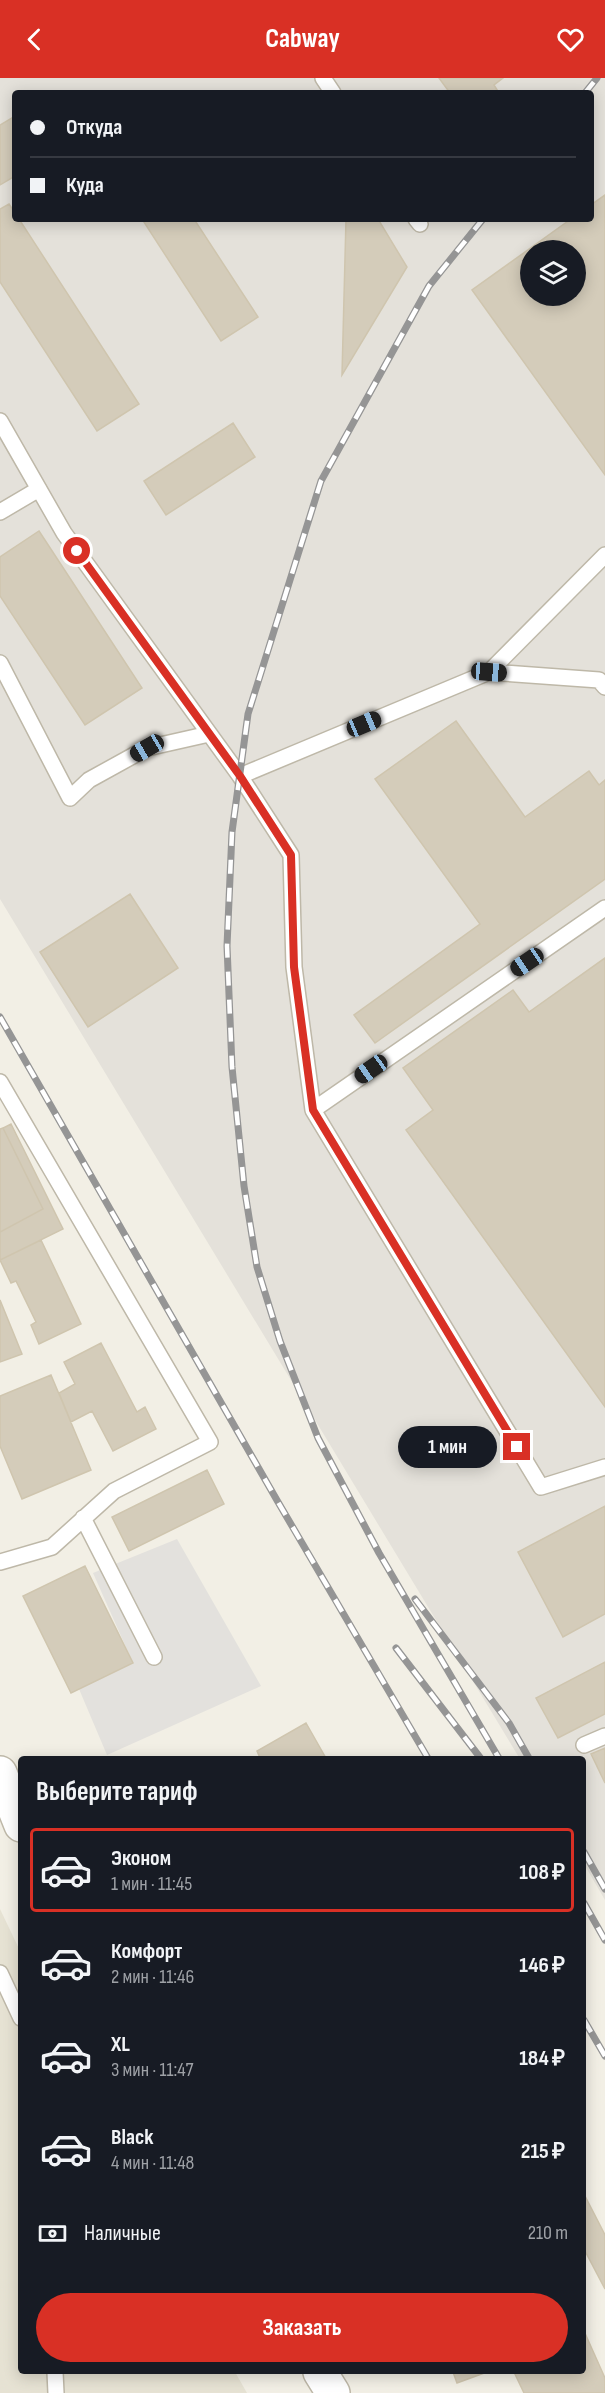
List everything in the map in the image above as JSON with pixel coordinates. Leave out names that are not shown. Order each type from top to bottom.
[{"type":"street","points":[[0,1773],[18,1818]]},
{"type":"street","points":[[321,2374],[333,2393]]},
{"type":"lane","points":[[0,421],[64,533],[240,776],[291,855],[294,967],[313,1110],[541,1487],[605,1467]]},
{"type":"lane","points":[[0,513],[39,489]]},
{"type":"lane","points":[[240,776],[489,672],[605,555]]},
{"type":"lane","points":[[0,663],[70,798],[89,780],[147,748],[209,734]]},
{"type":"lane","points":[[489,672],[599,680],[605,687]]},
{"type":"lane","points":[[313,1110],[605,908]]},
{"type":"lane","points":[[0,1082],[210,1442],[114,1491],[52,1547],[0,1563]]},
{"type":"lane","points":[[83,1518],[154,1657]]},
{"type":"lane","points":[[584,1745],[605,1736]]},
{"type":"lane","points":[[0,1973],[18,2012]]},
{"type":"lane","points":[[55,2374],[56,2393]]},
{"type":"shaded area","points":[[0,78],[605,78],[605,1900],[586,1867],[586,1756],[518,1756],[0,899]]},
{"type":"shaded area","points":[[177,1539],[261,1686],[107,1755],[79,1689],[133,1663],[93,1573]]},
{"type":"shaded area","points":[[0,1909],[18,1947],[18,2374],[236,2374],[247,2393],[0,2393]]},
{"type":"building","points":[[439,78],[503,78],[494,85],[497,90],[448,90]]},
{"type":"building","points":[[12,118],[12,178],[0,185],[0,125]]},
{"type":"building","points":[[605,195],[605,475],[472,290],[520,256],[520,306],[586,306],[586,240],[542,240],[567,222],[594,222],[594,203]]},
{"type":"building","points":[[9,204],[12,208],[12,222],[21,222],[139,404],[97,431],[0,282],[0,209]]},
{"type":"building","points":[[144,222],[196,222],[258,317],[221,341]]},
{"type":"building","points":[[346,222],[380,222],[407,267],[342,375]]},
{"type":"building","points":[[233,423],[255,457],[166,515],[144,481]]},
{"type":"building","points":[[39,531],[142,688],[85,725],[0,596],[0,557]]},
{"type":"building","points":[[456,721],[525,817],[589,771],[599,785],[605,780],[605,879],[375,1043],[354,1015],[480,924],[375,779]]},
{"type":"building","points":[[130,894],[178,968],[88,1027],[40,952]]},
{"type":"building","points":[[605,958],[605,1407],[406,1130],[433,1110],[403,1068],[513,990],[529,1012]]},
{"type":"building","points":[[11,1124],[63,1229],[0,1260],[0,1232],[43,1209],[3,1128]]},
{"type":"building","points":[[3,1128],[43,1209],[0,1232],[0,1129]]},
{"type":"building","points":[[41,1240],[81,1324],[39,1344],[31,1325],[36,1322],[16,1281],[11,1283],[0,1260]]},
{"type":"building","points":[[0,1300],[22,1354],[0,1362]]},
{"type":"building","points":[[101,1343],[137,1412],[145,1407],[156,1429],[113,1451],[92,1411],[71,1422],[59,1393],[75,1384],[64,1362]]},
{"type":"building","points":[[51,1375],[91,1470],[22,1499],[0,1446],[0,1396]]},
{"type":"building","points":[[207,1470],[224,1504],[129,1551],[112,1517]]},
{"type":"building","points":[[605,1506],[605,1614],[563,1637],[518,1552]]},
{"type":"building","points":[[85,1566],[133,1663],[71,1693],[23,1596]]},
{"type":"building","points":[[605,1662],[605,1714],[558,1738],[536,1698]]},
{"type":"building","points":[[306,1723],[325,1756],[259,1756],[257,1751]]},
{"type":"building","points":[[605,1748],[605,1783],[591,1754]]},
{"type":"building","points":[[586,2198],[605,2235],[605,2289],[586,2253]]},
{"type":"building","points":[[586,2335],[605,2378],[605,2393],[524,2393],[515,2374],[586,2374]]},
{"type":"building","points":[[454,2374],[482,2374],[457,2383]]},
{"type":"railway","points":[[587,90],[597,78]]},
{"type":"railway","points":[[481,222],[429,286],[321,481],[248,714],[232,832],[227,946],[232,1067],[244,1186],[257,1267],[280,1341],[318,1438],[379,1553],[498,1756]]},
{"type":"railway","points":[[0,1017],[427,1756]]},
{"type":"railway","points":[[415,1599],[509,1723],[528,1756]]},
{"type":"railway","points":[[396,1648],[479,1756]]},
{"type":"railway","points":[[586,1856],[605,1889]]},
{"type":"railway","points":[[586,1907],[605,1940]]},
{"type":"railway","points":[[586,2023],[605,2056]]},
{"type":"route","points":[[77,551],[240,776],[291,855],[294,967],[313,1110],[517,1447]]}]
